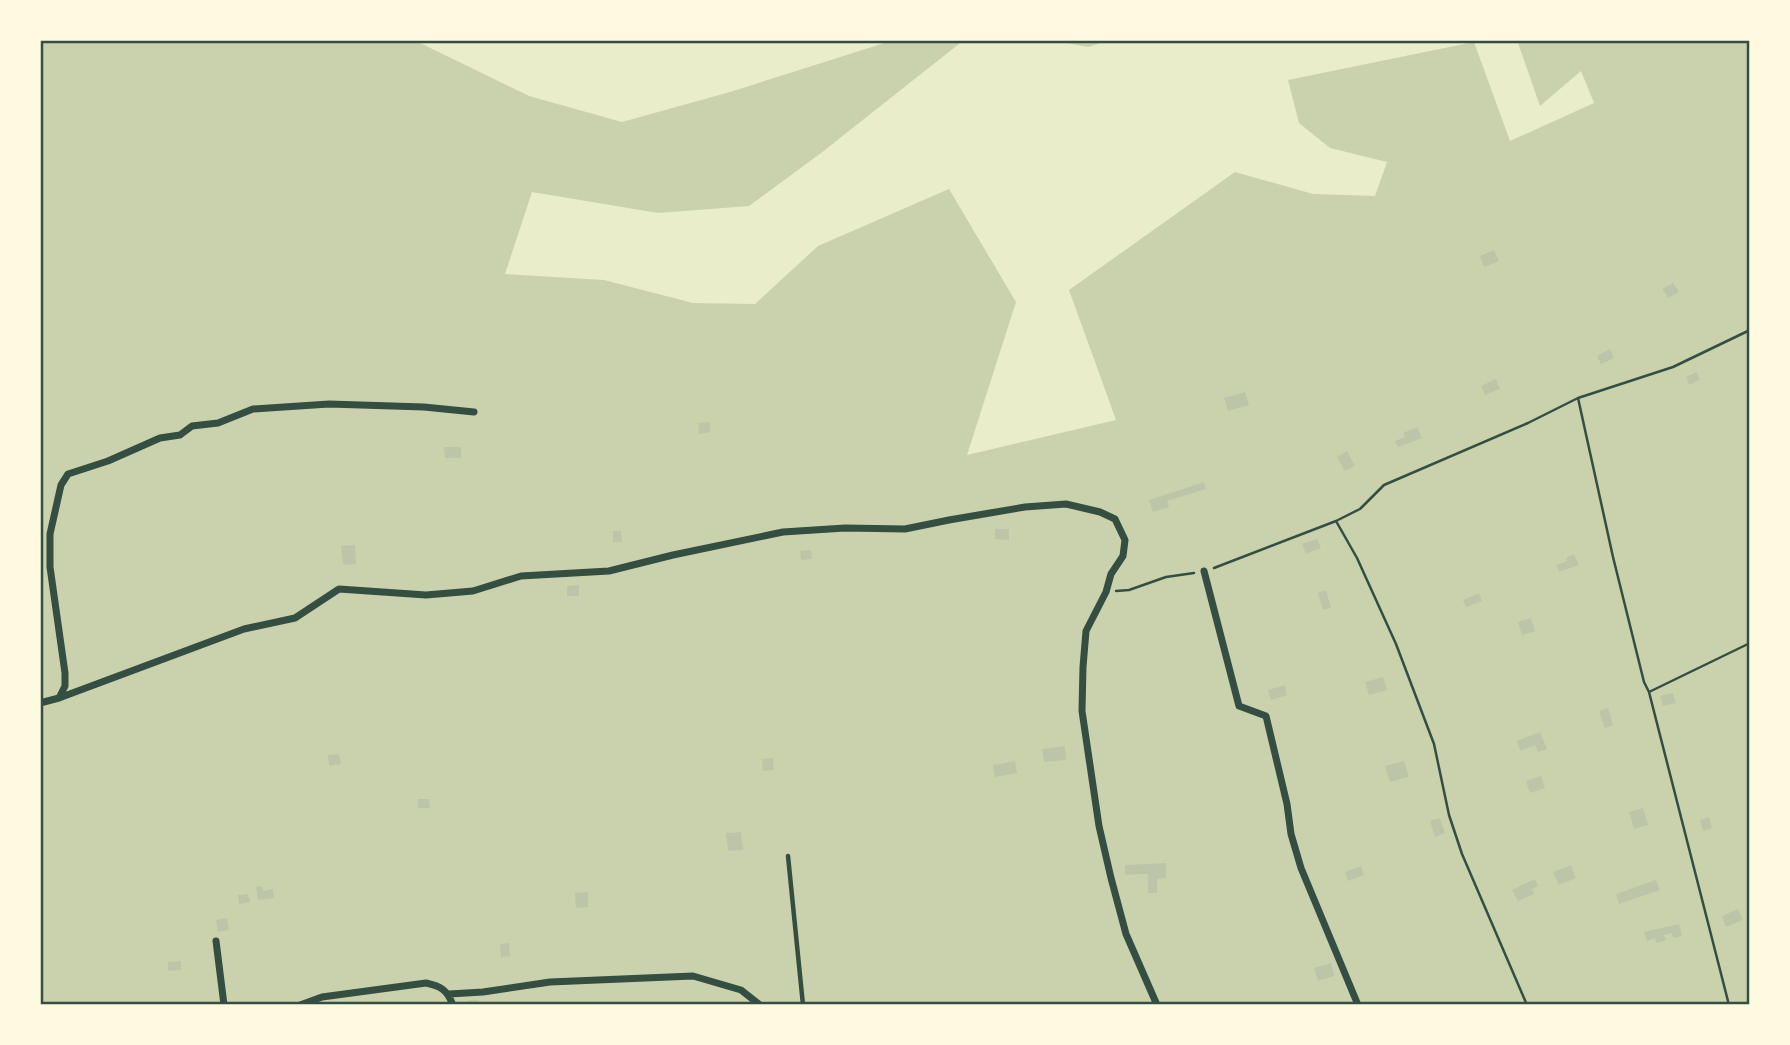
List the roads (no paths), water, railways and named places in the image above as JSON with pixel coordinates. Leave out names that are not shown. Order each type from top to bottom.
[{"type":"street","points":[[60,698],[65,687],[65,673],[50,567],[50,534],[61,485],[68,474],[108,461],[160,438],[180,435],[192,426],[218,423],[253,409],[329,404],[424,407],[474,412]]},
{"type":"street","points":[[40,703],[60,698],[244,629],[295,618],[339,589],[426,595],[473,590],[521,576],[609,571],[783,532],[845,528],[905,529],[1025,507],[1066,504],[1100,512],[1115,519],[1125,540],[1123,555],[1086,631],[1082,711],[1099,826],[1111,878],[1126,934],[1157,1005]]},
{"type":"street","points":[[1204,571],[1239,706],[1266,716],[1287,803],[1291,834],[1301,868],[1359,1005]]},
{"type":"street","points":[[216,941],[224,1005]]},
{"type":"street","points":[[449,994],[550,982],[693,976],[741,990],[760,1005]]},
{"type":"street","points":[[300,1005],[322,997],[426,983],[437,985],[449,994],[453,1005]]},
{"type":"lane","points":[[788,856],[803,1005]]}]
